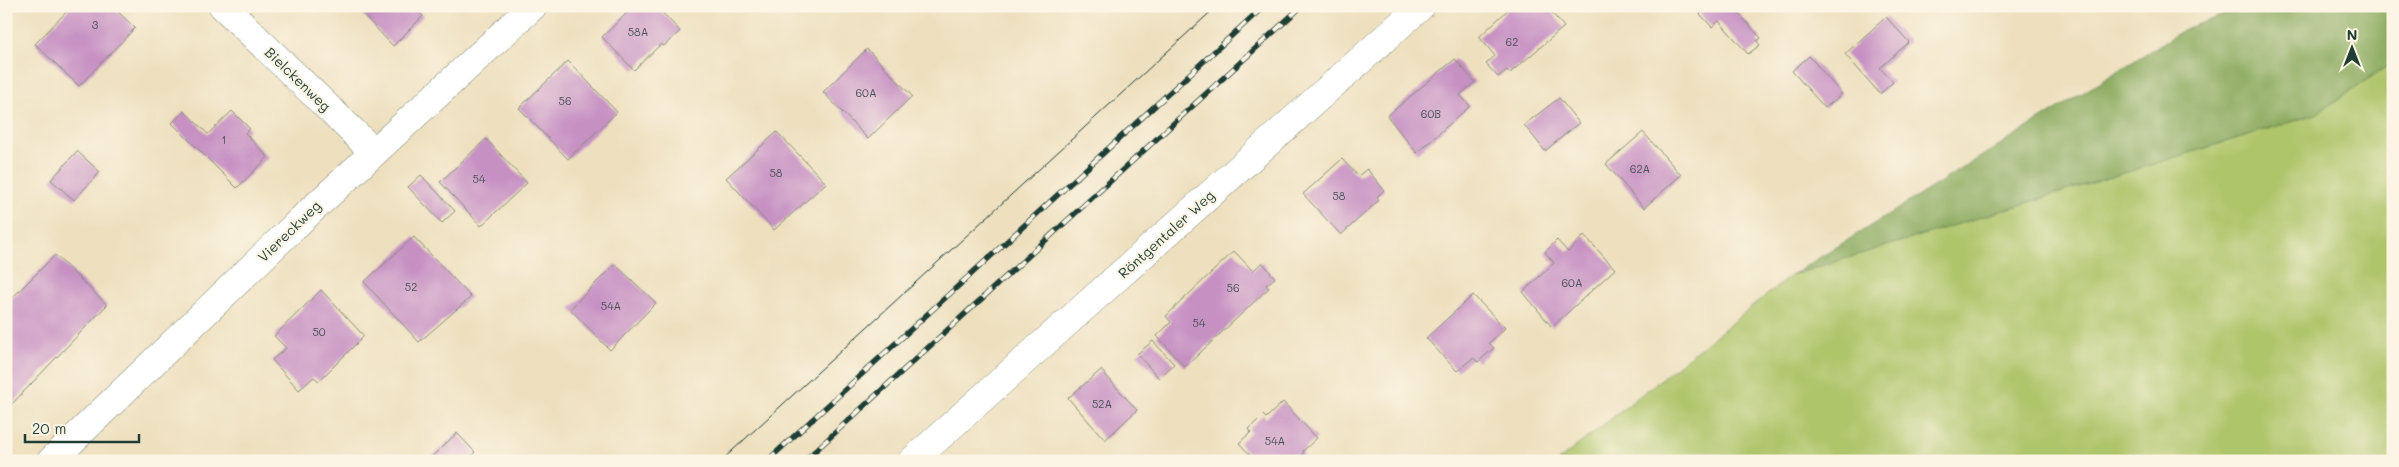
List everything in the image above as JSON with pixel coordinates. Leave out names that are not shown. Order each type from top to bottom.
[{"type":"street","name":"Bielckenweg","points":[[223,6],[374,152]]},
{"type":"street","name":"Viereckweg","points":[[50,461],[374,152],[533,6]]},
{"type":"street","name":"Röntgentaler Weg","points":[[912,461],[1421,6]]},
{"type":"green space","points":[[2249,6],[2393,6],[2393,62],[2316,114],[1792,275],[2185,29]]},
{"type":"green space","points":[[2393,62],[2393,461],[1558,461],[1792,275],[2316,114]]},
{"type":"building","points":[[72,6],[112,6],[135,28],[79,86],[35,44]]},
{"type":"building","points":[[355,6],[413,6],[423,16],[393,46]]},
{"type":"building","points":[[634,6],[656,6],[680,31],[664,46],[661,44],[634,70],[602,37]]},
{"type":"building","points":[[1512,6],[1546,6],[1564,27],[1510,73],[1507,70],[1498,77],[1486,64],[1495,56],[1479,37]]},
{"type":"building","points":[[1708,6],[1732,6],[1761,38],[1757,41],[1760,45],[1748,54],[1719,21],[1712,27],[1700,14]]},
{"type":"building","points":[[1886,17],[1909,42],[1880,68],[1893,82],[1880,94],[1845,54]]},
{"type":"building","points":[[867,49],[912,96],[868,139],[823,92]]},
{"type":"building","points":[[1809,56],[1842,94],[1825,108],[1792,71]]},
{"type":"building","points":[[1455,59],[1475,82],[1460,95],[1470,106],[1417,153],[1387,116]]},
{"type":"building","points":[[568,61],[617,112],[568,159],[519,108]]},
{"type":"building","points":[[1559,98],[1579,123],[1545,151],[1524,125]]},
{"type":"building","points":[[184,111],[208,134],[232,111],[250,129],[245,133],[268,157],[237,188],[172,123]]},
{"type":"building","points":[[777,132],[826,183],[774,230],[726,178]]},
{"type":"building","points":[[1643,132],[1681,175],[1644,208],[1606,164]]},
{"type":"building","points":[[486,139],[527,183],[481,226],[440,182]]},
{"type":"building","points":[[77,151],[100,172],[74,200],[51,180]]},
{"type":"building","points":[[1342,159],[1358,176],[1367,169],[1384,190],[1377,197],[1379,200],[1341,235],[1303,194]]},
{"type":"building","points":[[421,175],[455,211],[442,223],[408,187]]},
{"type":"building","points":[[1584,235],[1615,269],[1552,327],[1523,292],[1554,263],[1545,252],[1557,240],[1568,252]]},
{"type":"building","points":[[414,237],[471,297],[419,342],[364,282]]},
{"type":"building","points":[[1234,251],[1253,271],[1262,262],[1275,278],[1266,285],[1269,288],[1185,367],[1157,336],[1171,322],[1166,316]]},
{"type":"building","points":[[55,255],[107,305],[6,410],[6,304]]},
{"type":"building","points":[[615,264],[656,303],[610,350],[570,309]]},
{"type":"building","points":[[321,290],[364,336],[319,381],[314,377],[299,390],[272,360],[286,348],[274,336]]},
{"type":"building","points":[[1473,295],[1505,328],[1489,343],[1494,348],[1478,362],[1473,358],[1457,371],[1426,338]]},
{"type":"building","points":[[1153,341],[1174,364],[1159,378],[1137,354]]},
{"type":"building","points":[[1101,370],[1137,410],[1105,440],[1068,398]]},
{"type":"building","points":[[1283,402],[1317,438],[1303,451],[1303,457],[1299,461],[1256,461],[1239,443],[1251,432],[1249,429],[1263,415],[1266,418]]},
{"type":"building","points":[[457,433],[475,452],[470,457],[474,461],[427,461]]},
{"type":"tram line","points":[[721,461],[1217,6]]},
{"type":"railway","points":[[767,461],[1264,6]]},
{"type":"railway","points":[[804,461],[1302,6]]}]
